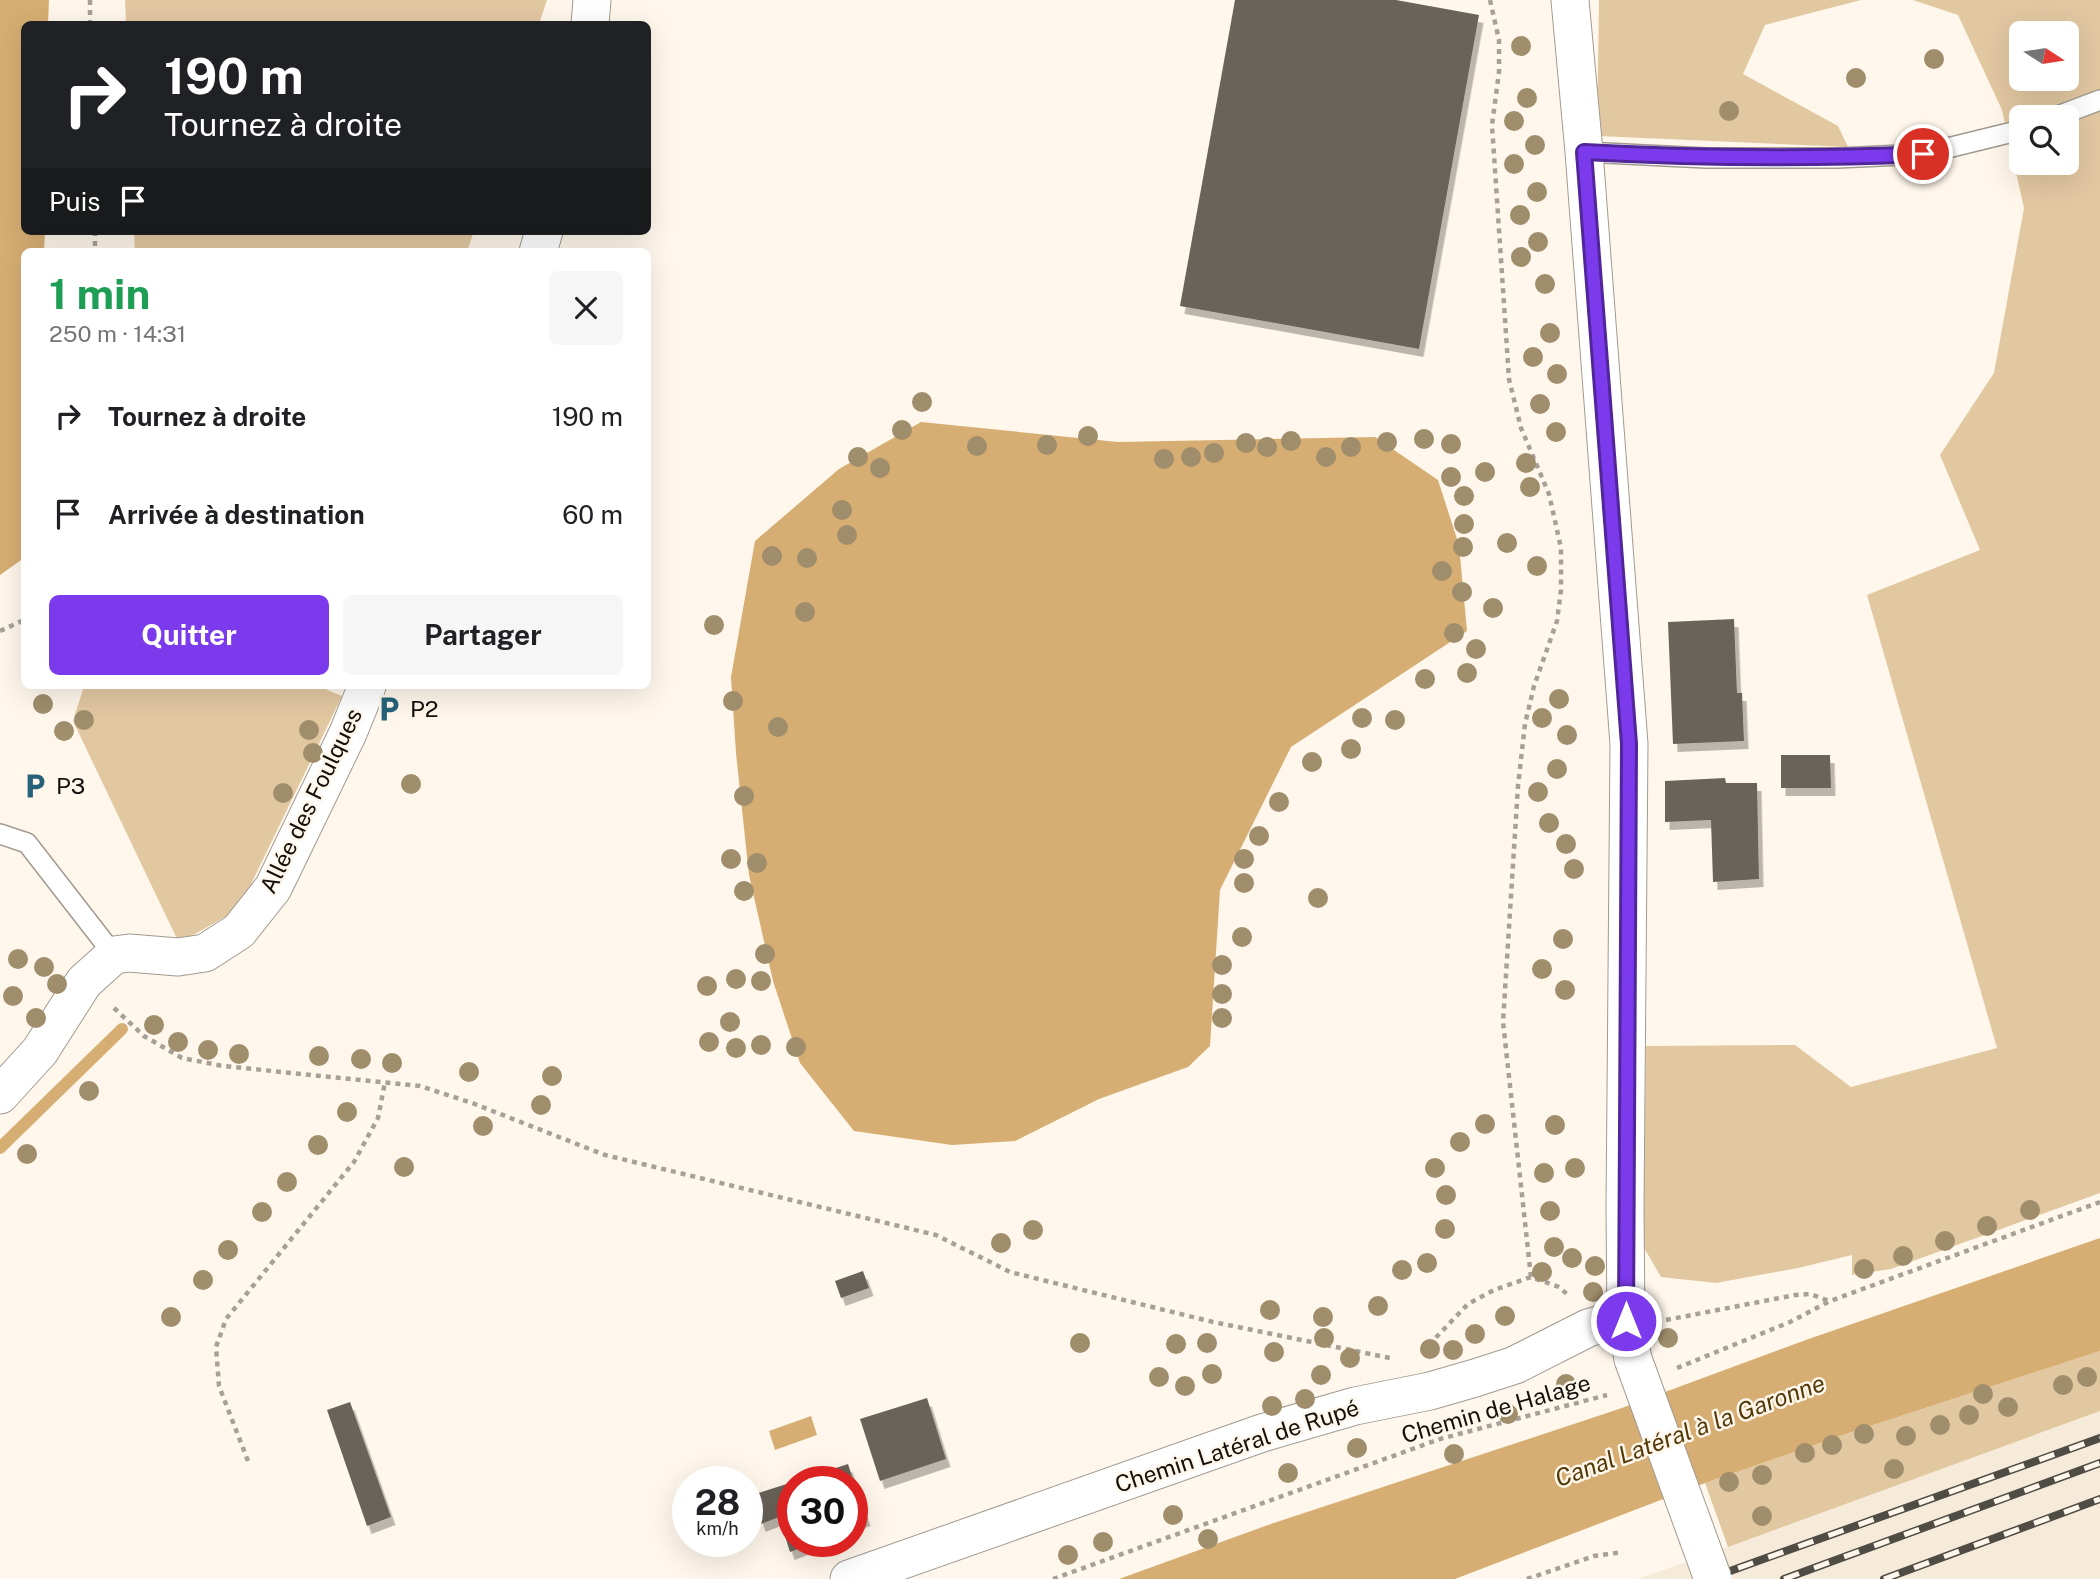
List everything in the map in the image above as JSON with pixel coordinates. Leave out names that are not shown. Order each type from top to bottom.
[{"type":"street","points":[[590,21],[592,0]]},
{"type":"street","points":[[1570,0],[1629,744],[1626,1321],[1633,1359],[1713,1579]]},
{"type":"street","name":"Allée des Foulques","points":[[114,955],[129,953],[178,957],[205,953],[239,932],[273,888],[342,745],[366,689]]},
{"type":"street","points":[[0,1095],[40,1051],[85,982],[114,955]]},
{"type":"street","name":"Chemin Latéral de Rupé","points":[[849,1579],[1262,1433],[1355,1406],[1430,1391],[1495,1371],[1516,1364],[1588,1328],[1612,1321],[1626,1321]]},
{"type":"lane","points":[[2079,108],[2100,100]]},
{"type":"lane","points":[[1584,152],[1719,158],[1838,158],[1923,154],[2009,133]]},
{"type":"lane","points":[[0,834],[27,844],[114,955]]},
{"type":"path","points":[[90,0],[90,21]]},
{"type":"path","points":[[1490,0],[1499,40],[1499,72],[1492,125],[1509,379],[1521,428],[1549,494],[1561,548],[1561,590],[1557,621],[1534,686],[1522,749],[1503,1022],[1531,1277]]},
{"type":"path","points":[[0,631],[21,621]]},
{"type":"path","points":[[85,982],[144,1036],[182,1058],[223,1066],[420,1086],[605,1154],[936,1235],[1010,1272],[1213,1322],[1398,1360]]},
{"type":"path","points":[[248,1461],[219,1386],[216,1347],[226,1319],[354,1162],[379,1118],[385,1082]]},
{"type":"path","points":[[1676,1369],[1790,1322],[1830,1301],[2100,1202]]},
{"type":"path","points":[[1421,1353],[1468,1304],[1494,1290],[1531,1277],[1559,1287],[1578,1304],[1588,1328]]},
{"type":"path","points":[[1626,1321],[1649,1323],[1687,1318],[1795,1295],[1810,1294],[1830,1301]]},
{"type":"path","name":"Chemin de Halage","points":[[1053,1579],[1440,1439],[1608,1395]]},
{"type":"path","points":[[1527,1579],[1594,1556],[1623,1552]]},
{"type":"shaded area","points":[[125,0],[547,0],[540,21],[126,21]]},
{"type":"shaded area","points":[[1599,0],[1861,0],[1765,25],[1743,74],[1838,126],[1848,147],[1597,136]]},
{"type":"shaded area","points":[[1913,0],[2100,0],[2100,1193],[1891,1269],[1852,1275],[1852,1255],[1716,1283],[1661,1277],[1643,1246],[1646,1046],[1795,1045],[1851,1087],[1997,1048],[1867,595],[1980,550],[1940,455],[1994,373],[2024,208],[2017,175],[2079,175],[2079,105],[2009,105],[2009,141],[2002,110],[1958,15]]},
{"type":"shaded area","points":[[134,235],[473,235],[468,248],[135,248]]},
{"type":"shaded area","points":[[83,689],[325,689],[342,696],[239,909],[179,943],[73,721]]},
{"type":"shaded area","points":[[2100,1351],[2100,1411],[1728,1547],[1705,1483]]},
{"type":"shaded area","points":[[2100,1411],[2100,1579],[1638,1579],[1728,1547]]},
{"type":"water","points":[[0,0],[49,0],[48,21],[21,21],[21,235],[45,235],[44,248],[21,248],[21,560],[0,575]]},
{"type":"water","points":[[921,422],[1118,442],[1375,437],[1438,480],[1459,545],[1467,631],[1291,747],[1220,890],[1210,1046],[1188,1067],[1099,1099],[1015,1141],[952,1145],[854,1131],[800,1063],[773,981],[749,875],[731,677],[755,541],[839,469]]},
{"type":"water","name":"Canal Latéral à la Garonne","points":[[2100,1238],[2100,1351],[1705,1483],[1455,1579],[1119,1579],[1268,1525],[1619,1409],[1803,1341]]},
{"type":"water","points":[[811,1416],[817,1435],[775,1450],[769,1431]]},
{"type":"building","points":[[1235,0],[1396,0],[1479,15],[1419,349],[1180,306]]},
{"type":"building","points":[[1734,619],[1737,693],[1742,693],[1744,741],[1673,744],[1668,622]]},
{"type":"building","points":[[1781,755],[1830,755],[1831,788],[1781,788]]},
{"type":"building","points":[[1725,778],[1726,783],[1757,783],[1759,879],[1713,882],[1711,820],[1665,822],[1665,781]]},
{"type":"building","points":[[863,1271],[869,1288],[841,1298],[835,1281]]},
{"type":"building","points":[[927,1398],[946,1459],[880,1481],[860,1419]]},
{"type":"building","points":[[350,1402],[391,1517],[367,1526],[327,1410]]},
{"type":"building","points":[[777,1487],[777,1518],[763,1523],[763,1492]]},
{"type":"waterway","points":[[0,1148],[122,1029]]},
{"type":"railway","points":[[1708,1579],[2100,1438]]},
{"type":"railway","points":[[1784,1579],[2100,1463]]},
{"type":"railway","points":[[1884,1579],[2100,1499]]},
{"type":"place","name":"P2","points":[[389,709]]},
{"type":"place","name":"P3","points":[[35,786]]},
{"type":"route","points":[[1626,1321],[1629,744],[1584,152],[1706,158],[1838,158],[1923,154]]}]
